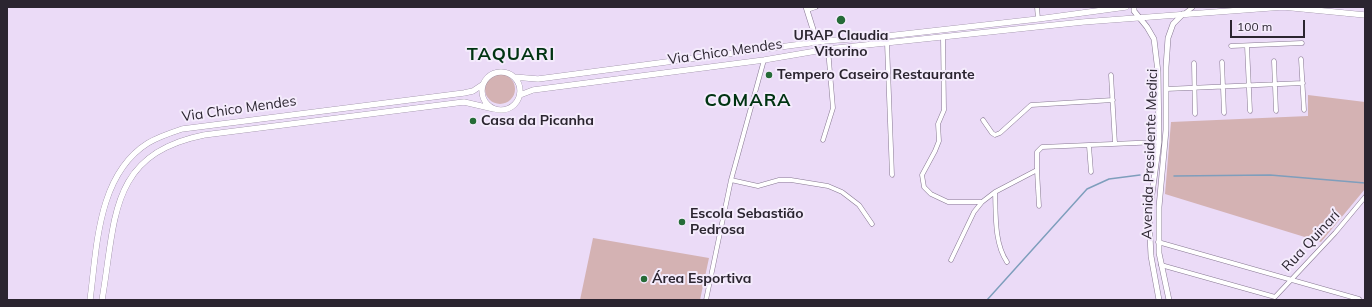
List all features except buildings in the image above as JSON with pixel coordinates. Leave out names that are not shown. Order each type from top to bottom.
[{"type":"main road","name":"Via Chico Mendes","points":[[514,76],[538,79],[817,42],[1038,19],[1126,7]]},
{"type":"main road","points":[[1184,7],[1184,14]]},
{"type":"main road","name":"Via Chico Mendes","points":[[520,95],[533,90],[764,60],[828,50],[1139,17],[1282,7],[1365,15]]},
{"type":"main road","points":[[500,71],[507,72],[514,76],[518,82],[520,95],[518,100],[511,107],[500,110],[494,109],[484,101],[482,95],[482,85],[486,78],[492,73],[500,71]]},
{"type":"main road","name":"Via Chico Mendes","points":[[90,300],[97,243],[110,192],[118,174],[132,157],[147,144],[182,129],[464,93],[473,91],[482,85]]},
{"type":"main road","name":"Via Chico Mendes","points":[[102,300],[118,204],[126,183],[140,165],[156,152],[175,142],[204,135],[464,102],[494,109]]},
{"type":"street","points":[[816,7],[807,8],[817,42]]},
{"type":"street","points":[[1037,7],[1038,19]]},
{"type":"street","name":"Avenida Presidente Medici","points":[[1134,7],[1139,17],[1148,27],[1154,40],[1155,48],[1159,97],[1159,142],[1150,202],[1150,243],[1159,300]]},
{"type":"street","points":[[1184,14],[1193,7]]},
{"type":"street","name":"Avenida Presidente Medici","points":[[1169,300],[1161,265],[1158,242],[1158,206],[1166,130],[1166,67],[1169,33],[1173,24],[1184,14]]},
{"type":"street","points":[[943,38],[945,87],[944,110],[938,124],[939,136],[935,151],[924,171],[922,181],[924,187],[941,200],[960,203],[982,202]]},
{"type":"street","points":[[888,43],[892,175]]},
{"type":"street","points":[[1231,46],[1302,43]]},
{"type":"street","points":[[1247,46],[1250,111]]},
{"type":"street","points":[[823,140],[833,108],[828,50]]},
{"type":"street","points":[[706,300],[731,180],[764,60]]},
{"type":"street","points":[[1301,60],[1304,110]]},
{"type":"street","points":[[1274,61],[1276,111]]},
{"type":"street","points":[[1222,62],[1224,113]]},
{"type":"street","points":[[1194,63],[1195,114]]},
{"type":"street","points":[[1111,75],[1115,144]]},
{"type":"street","points":[[1166,89],[1223,88],[1303,83]]},
{"type":"street","points":[[983,120],[995,135],[1000,133],[1031,105],[1113,100]]},
{"type":"street","points":[[1039,206],[1037,155],[1040,148],[1159,142]]},
{"type":"street","points":[[1089,146],[1091,172]]},
{"type":"street","points":[[951,260],[974,212],[982,202],[995,192],[1037,170]]},
{"type":"street","points":[[1154,174],[1162,174]]},
{"type":"street","points":[[731,180],[758,186],[779,180],[792,180],[828,186],[854,201],[872,224]]},
{"type":"street","points":[[995,192],[998,235],[1002,254],[1007,262]]},
{"type":"street","name":"Rua Quinarí","points":[[1161,265],[1272,297],[1277,296],[1290,280],[1335,233],[1365,197]]},
{"type":"street","points":[[1158,242],[1359,299]]},
{"type":"shaded area","points":[[500,74],[511,78],[515,89],[511,100],[500,104],[489,100],[485,89],[489,78]]},
{"type":"shaded area","points":[[1308,95],[1365,102],[1365,189],[1321,242],[1165,194],[1171,122],[1308,116]]},
{"type":"shaded area","name":"Área Esportiva","points":[[593,238],[709,258],[700,300],[580,300]]},
{"type":"waterway","points":[[987,300],[1087,189],[1109,179],[1140,175]]},
{"type":"waterway","points":[[1174,176],[1270,175],[1365,183]]},
{"type":"place","name":"URAP Claudia Vitorino","points":[[841,20]]},
{"type":"place","name":"Tempero Caseiro Restaurante","points":[[769,75]]},
{"type":"place","name":"Casa da Picanha","points":[[473,121]]},
{"type":"place","name":"Escola Sebastião Pedrosa","points":[[682,222]]},
{"type":"place","name":"Área Esportiva","points":[[644,279]]},
{"type":"district","name":"TAQUARI","points":[[511,55]]},
{"type":"district","name":"COMARA","points":[[748,101]]}]
